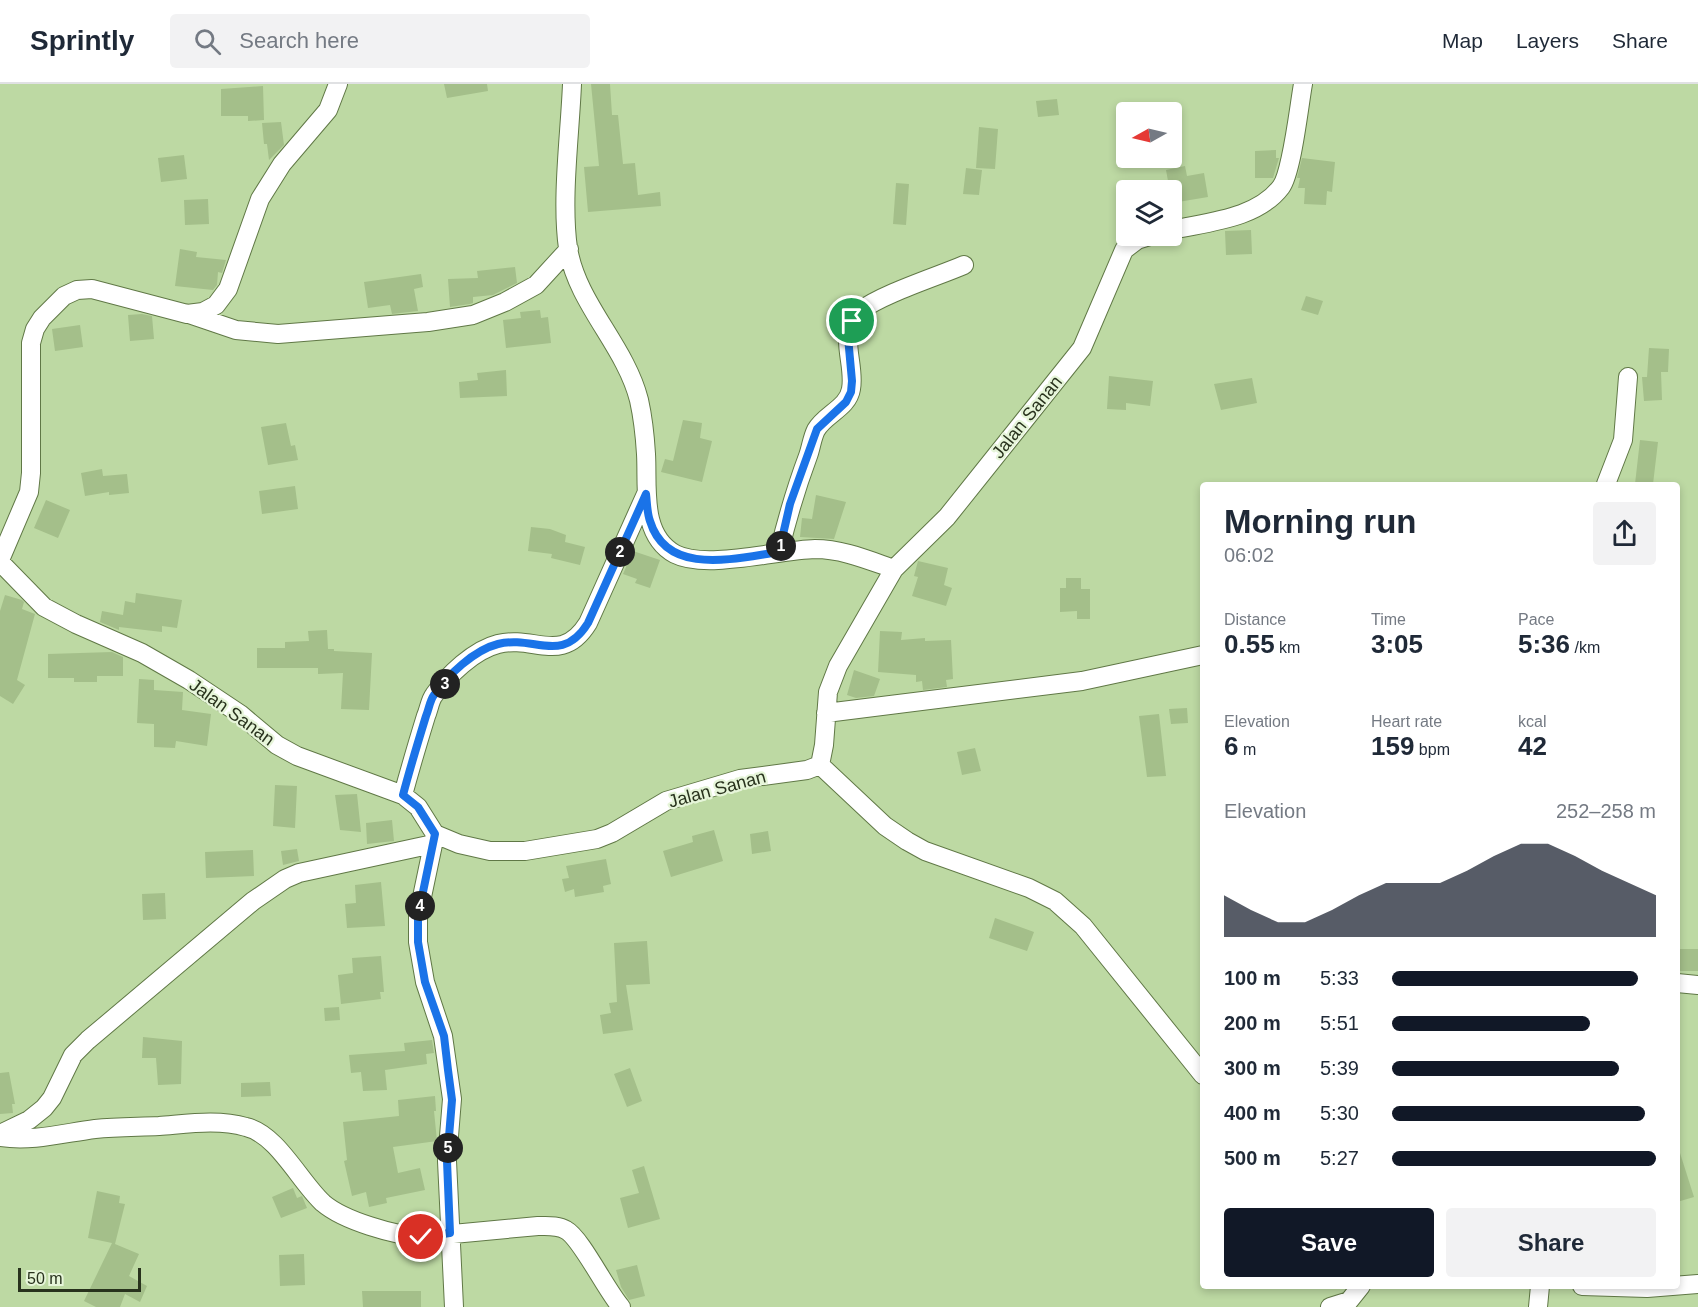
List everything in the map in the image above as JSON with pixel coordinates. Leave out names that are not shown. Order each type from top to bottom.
[{"type":"street","points":[[187,314],[203,312],[216,305],[228,289],[260,199],[282,164],[328,110],[338,84]]},
{"type":"street","points":[[572,84],[566,212],[568,249],[582,288],[618,350],[639,400],[646,455],[646,494],[650,521],[659,540],[672,553],[681,557],[719,560],[816,549],[843,552],[894,569]]},
{"type":"street","points":[[1182,228],[1245,213],[1268,201],[1282,186],[1303,84]]},
{"type":"street","name":"Jalan Sanan","points":[[0,561],[44,607],[142,653],[189,680],[240,714],[277,745],[315,763],[382,785],[403,795],[418,807],[434,839],[490,850],[525,850],[566,844],[612,833],[666,801],[740,779],[807,770],[820,765],[828,692],[838,666],[894,569],[947,517],[1082,348],[1124,250],[1129,246]]},
{"type":"street","points":[[0,561],[28,492],[31,473],[32,343],[42,318],[64,296],[77,290],[92,290],[187,314],[236,330],[278,334],[417,323],[473,315],[505,302],[536,285],[568,249]]},
{"type":"street","points":[[779,552],[790,504],[817,429],[846,402],[851,392],[848,337],[852,321],[859,312],[880,300],[964,266]]},
{"type":"street","points":[[1607,482],[1623,440],[1628,377]]},
{"type":"street","points":[[403,795],[433,696],[478,652],[498,644],[520,642],[564,646],[579,637],[588,623],[646,494]]},
{"type":"street","points":[[825,713],[1082,681],[1200,656]]},
{"type":"street","points":[[820,765],[885,826],[907,841],[925,851],[1029,888],[1055,901],[1083,926],[1200,1071]]},
{"type":"street","points":[[0,1135],[38,1114],[52,1098],[73,1055],[88,1041],[244,908],[277,884],[316,868],[434,839],[418,916],[418,942],[425,982],[444,1036],[452,1100],[447,1161],[454,1307]]},
{"type":"street","points":[[1680,983],[1698,985]]},
{"type":"street","points":[[0,1135],[17,1140],[98,1129],[212,1123],[248,1127],[267,1138],[322,1202],[335,1212],[409,1236],[538,1226],[566,1229],[575,1237],[621,1307]]},
{"type":"street","points":[[1680,1285],[1698,1284]]},
{"type":"street","points":[[1330,1307],[1349,1301],[1359,1289]]},
{"type":"street","points":[[1538,1307],[1540,1289]]},
{"type":"building","points":[[444,84],[487,84],[488,91],[447,98]]},
{"type":"building","points":[[591,84],[610,84],[612,115],[618,115],[623,164],[635,163],[638,195],[660,192],[661,206],[588,212],[584,167],[599,166]]},
{"type":"building","points":[[263,86],[264,120],[248,121],[248,116],[221,116],[221,89]]},
{"type":"building","points":[[1057,99],[1059,115],[1038,117],[1036,101]]},
{"type":"building","points":[[281,122],[284,145],[269,160],[267,144],[264,144],[262,123]]},
{"type":"building","points":[[979,127],[998,129],[995,169],[976,168]]},
{"type":"building","points":[[1276,150],[1276,158],[1279,158],[1273,178],[1255,178],[1255,151]]},
{"type":"building","points":[[184,155],[187,179],[161,182],[158,158]]},
{"type":"building","points":[[1302,158],[1335,162],[1332,192],[1327,191],[1326,205],[1304,204],[1305,188],[1298,188],[1300,178],[1297,178]]},
{"type":"building","points":[[1185,166],[1187,176],[1204,173],[1208,197],[1182,201],[1182,180],[1168,180],[1166,170]]},
{"type":"building","points":[[966,168],[982,170],[979,195],[963,194]]},
{"type":"building","points":[[896,183],[909,184],[906,225],[893,224]]},
{"type":"building","points":[[208,199],[209,224],[185,225],[184,200]]},
{"type":"building","points":[[1251,230],[1252,254],[1226,255],[1225,231]]},
{"type":"building","points":[[180,249],[197,252],[196,257],[226,260],[222,273],[218,272],[217,285],[213,290],[175,286]]},
{"type":"building","points":[[515,267],[517,283],[493,295],[473,297],[473,303],[450,307],[448,279],[478,278],[477,271]]},
{"type":"building","points":[[421,274],[423,287],[414,289],[418,311],[392,314],[390,305],[368,308],[364,282]]},
{"type":"building","points":[[1306,296],[1323,301],[1318,315],[1301,310]]},
{"type":"building","points":[[540,310],[541,318],[548,317],[551,343],[506,348],[503,320],[521,318],[520,312]]},
{"type":"building","points":[[128,315],[152,316],[154,339],[130,341]]},
{"type":"building","points":[[80,325],[83,347],[55,351],[52,329]]},
{"type":"building","points":[[1649,348],[1669,349],[1668,372],[1661,372],[1662,400],[1644,401],[1642,377],[1647,377]]},
{"type":"building","points":[[506,370],[507,396],[460,398],[459,382],[478,380],[477,373]]},
{"type":"building","points":[[1109,376],[1153,381],[1150,406],[1126,403],[1126,410],[1107,409]]},
{"type":"building","points":[[1252,378],[1257,403],[1221,410],[1214,384]]},
{"type":"building","points":[[683,420],[702,423],[700,438],[712,441],[702,482],[661,472],[665,459],[673,461]]},
{"type":"building","points":[[286,423],[291,446],[295,445],[298,460],[268,465],[261,427]]},
{"type":"building","points":[[1640,440],[1658,442],[1653,482],[1635,482]]},
{"type":"building","points":[[102,469],[103,476],[127,474],[129,493],[109,495],[109,492],[85,496],[81,473]]},
{"type":"building","points":[[295,486],[298,509],[262,514],[259,491]]},
{"type":"building","points":[[816,495],[846,502],[834,539],[800,537],[802,518],[812,519]]},
{"type":"building","points":[[46,500],[70,510],[58,538],[34,528]]},
{"type":"building","points":[[531,527],[550,529],[566,535],[565,542],[585,547],[580,565],[551,558],[552,554],[528,551]]},
{"type":"building","points":[[633,551],[660,560],[650,588],[635,583],[637,579],[623,574]]},
{"type":"building","points":[[918,561],[948,568],[944,585],[952,588],[946,606],[912,596],[918,577],[914,576]]},
{"type":"building","points":[[1066,578],[1081,578],[1081,589],[1090,589],[1090,619],[1077,619],[1077,611],[1060,612],[1060,588],[1066,588]]},
{"type":"building","points":[[136,593],[182,600],[177,628],[162,626],[162,632],[119,627],[119,630],[100,622],[102,611],[123,615],[125,601],[135,603]]},
{"type":"building","points":[[5,595],[22,600],[24,602],[22,609],[35,614],[17,680],[25,685],[13,704],[0,696],[0,611]]},
{"type":"building","points":[[327,630],[328,649],[372,653],[369,710],[341,709],[343,673],[318,674],[318,668],[257,668],[257,648],[285,648],[285,642],[309,641],[308,631]]},
{"type":"building","points":[[880,631],[902,632],[901,640],[925,638],[925,641],[951,640],[953,679],[946,680],[947,687],[923,690],[922,681],[916,682],[916,675],[878,672]]},
{"type":"building","points":[[112,652],[123,657],[123,676],[97,676],[97,682],[74,682],[74,678],[48,678],[48,654]]},
{"type":"building","points":[[854,670],[880,679],[874,696],[856,698],[847,695]]},
{"type":"building","points":[[139,679],[154,680],[154,690],[183,692],[182,710],[211,714],[207,746],[176,741],[175,748],[154,747],[154,724],[137,723]]},
{"type":"building","points":[[1187,708],[1188,723],[1171,724],[1169,709]]},
{"type":"building","points":[[1159,714],[1166,776],[1147,777],[1139,716]]},
{"type":"building","points":[[975,748],[981,771],[962,775],[957,752]]},
{"type":"building","points":[[275,785],[297,786],[295,828],[273,826]]},
{"type":"building","points":[[357,794],[361,832],[340,830],[335,795]]},
{"type":"building","points":[[392,820],[394,841],[367,844],[366,823]]},
{"type":"building","points":[[714,830],[723,861],[671,877],[663,851],[693,842],[692,836]]},
{"type":"building","points":[[768,831],[771,851],[752,854],[750,834]]},
{"type":"building","points":[[297,849],[299,861],[283,865],[281,851]]},
{"type":"building","points":[[253,850],[254,876],[206,878],[205,852]]},
{"type":"building","points":[[606,859],[611,884],[603,886],[604,892],[575,897],[574,889],[565,892],[562,879],[569,878],[566,866]]},
{"type":"building","points":[[381,882],[385,926],[347,928],[345,904],[356,903],[355,885]]},
{"type":"building","points":[[165,893],[166,919],[143,920],[142,894]]},
{"type":"building","points":[[995,918],[1034,932],[1027,951],[989,938]]},
{"type":"building","points":[[647,941],[650,984],[626,985],[633,1030],[603,1034],[600,1015],[611,1013],[609,1003],[617,1002],[614,943]]},
{"type":"building","points":[[1680,949],[1698,949],[1698,971],[1680,971]]},
{"type":"building","points":[[381,956],[384,992],[380,992],[381,999],[341,1004],[338,975],[353,973],[352,958]]},
{"type":"building","points":[[339,1007],[340,1020],[325,1021],[324,1008]]},
{"type":"building","points":[[143,1037],[182,1041],[181,1084],[158,1085],[156,1058],[142,1058]]},
{"type":"building","points":[[432,1040],[434,1053],[426,1054],[427,1064],[385,1070],[387,1090],[363,1091],[361,1072],[351,1073],[349,1055],[405,1051],[404,1043]]},
{"type":"building","points":[[630,1068],[642,1101],[627,1107],[614,1074]]},
{"type":"building","points":[[9,1072],[15,1104],[12,1104],[13,1113],[0,1114],[0,1073]]},
{"type":"building","points":[[270,1082],[271,1096],[241,1097],[241,1083]]},
{"type":"building","points":[[435,1096],[437,1141],[393,1147],[398,1173],[420,1168],[425,1190],[386,1198],[387,1203],[369,1207],[366,1192],[352,1196],[344,1161],[347,1160],[343,1122],[399,1116],[398,1100]]},
{"type":"building","points":[[1680,1153],[1694,1197],[1680,1201]]},
{"type":"building","points":[[644,1166],[660,1219],[628,1228],[620,1198],[639,1193],[632,1170]]},
{"type":"building","points":[[293,1188],[297,1198],[302,1196],[307,1208],[281,1218],[272,1197]]},
{"type":"building","points":[[97,1191],[120,1196],[119,1203],[125,1204],[115,1244],[139,1254],[129,1276],[147,1286],[140,1302],[125,1294],[120,1307],[96,1307],[84,1301],[112,1243],[88,1238]]},
{"type":"building","points":[[304,1254],[305,1285],[280,1286],[279,1255]]},
{"type":"building","points":[[637,1265],[645,1296],[629,1300],[621,1287],[616,1270]]},
{"type":"building","points":[[362,1291],[421,1291],[421,1307],[363,1307]]},
{"type":"route","points":[[421,1237],[450,1233],[447,1161],[452,1100],[444,1036],[425,982],[418,942],[418,916],[435,834],[418,807],[403,795],[433,696],[478,652],[498,644],[520,642],[564,646],[579,637],[588,623],[646,494],[650,521],[659,540],[672,553],[681,557],[719,560],[779,552],[790,504],[817,429],[846,402],[851,392],[848,337],[852,321]]}]
